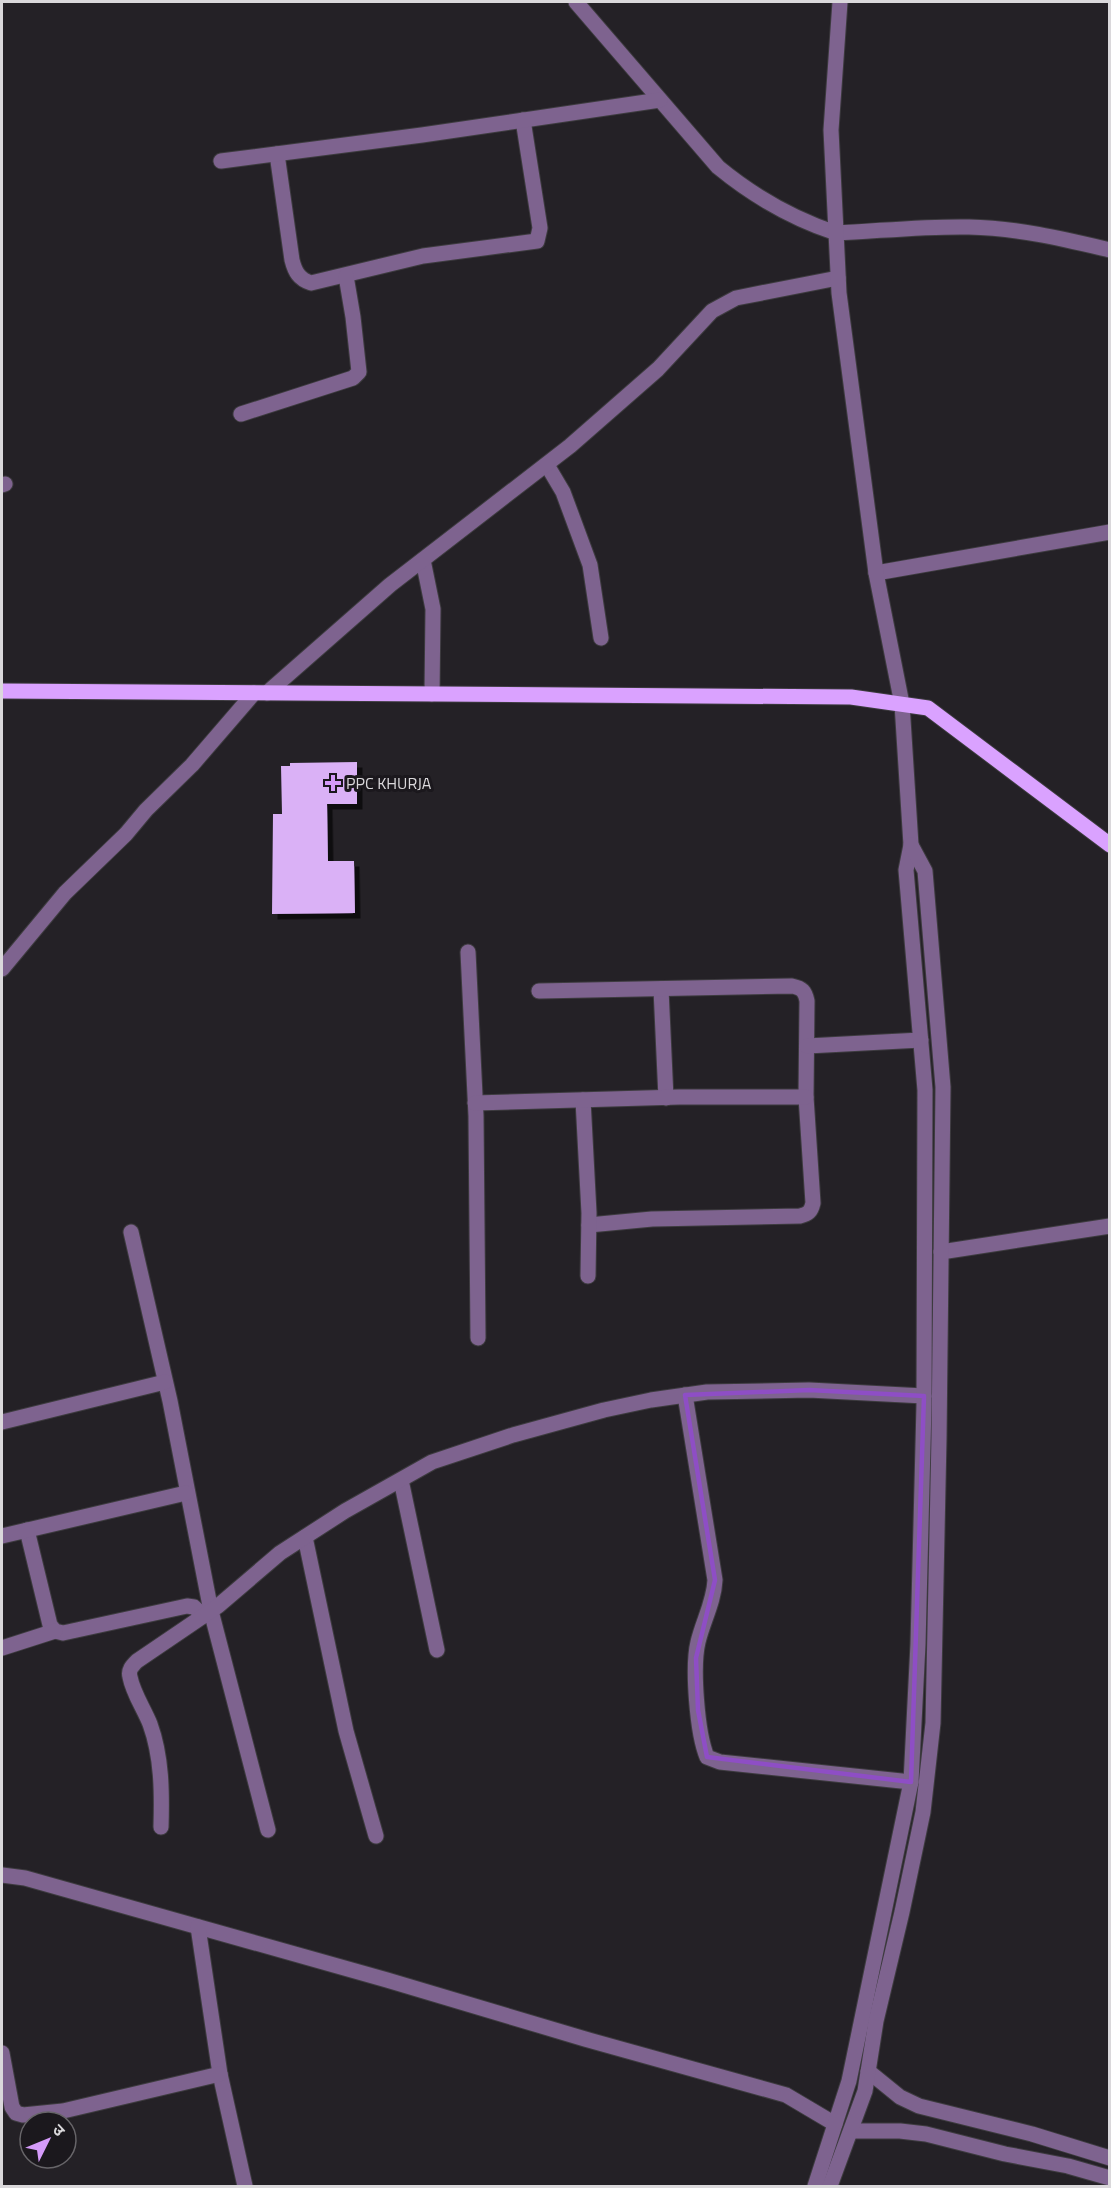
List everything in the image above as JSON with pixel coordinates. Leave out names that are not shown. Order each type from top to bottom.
[{"type":"main road","points":[[2,691],[851,697],[902,704],[928,708],[1110,845]]},
{"type":"street","points":[[576,2],[718,167],[735,181],[818,227],[836,233],[978,228],[1056,237],[1110,250]]},
{"type":"street","points":[[815,2187],[849,2081],[910,1782],[918,1644],[924,1396],[925,1090],[906,870],[911,845],[902,704],[876,573],[838,278],[831,130],[840,2]]},
{"type":"street","points":[[221,161],[660,100]]},
{"type":"street","points":[[277,154],[295,270],[303,280],[311,283],[423,256],[537,241],[540,228],[523,120]]},
{"type":"street","points":[[241,414],[353,378],[359,372],[346,276]]},
{"type":"street","points":[[2,969],[65,893],[126,834],[146,810],[260,693],[390,585],[547,465],[658,369],[712,311],[736,298],[838,278]]},
{"type":"street","points":[[547,465],[563,492],[590,565],[601,638]]},
{"type":"street","points":[[876,573],[1110,532]]},
{"type":"street","points":[[423,560],[433,609],[432,694]]},
{"type":"street","points":[[830,2187],[865,2091],[876,2021],[923,1812],[933,1723],[943,1087],[925,871],[911,845]]},
{"type":"street","points":[[468,952],[475,1103],[478,1338]]},
{"type":"street","points":[[539,992],[792,986],[801,988],[806,993],[806,1097],[813,1203],[807,1215],[652,1220],[589,1225]]},
{"type":"street","points":[[662,989],[666,1098]]},
{"type":"street","points":[[807,1046],[921,1040]]},
{"type":"street","points":[[475,1103],[806,1097]]},
{"type":"street","points":[[582,1100],[589,1225],[588,1276]]},
{"type":"street","points":[[941,1252],[1110,1226]]},
{"type":"street","points":[[131,1232],[165,1382],[207,1613],[268,1830]]},
{"type":"street","points":[[2,1422],[165,1382]]},
{"type":"street","points":[[161,1827],[162,1788],[155,1744],[150,1725],[129,1674],[131,1667],[136,1661],[207,1613],[280,1553],[345,1511],[432,1462],[513,1435],[604,1410],[707,1392],[809,1390],[924,1396]]},
{"type":"street","points":[[685,1395],[715,1580],[714,1593],[699,1639],[696,1658],[698,1710],[703,1748],[707,1757],[720,1762],[910,1782]]},
{"type":"street","points":[[401,1480],[437,1650]]},
{"type":"street","points":[[2,1536],[186,1493]]},
{"type":"street","points":[[27,1530],[50,1625],[55,1631]]},
{"type":"street","points":[[305,1537],[346,1731],[376,1836]]},
{"type":"street","points":[[2,1648],[55,1631],[63,1633],[187,1606],[207,1613]]},
{"type":"street","points":[[2,1875],[25,1878],[786,2095],[835,2124]]},
{"type":"street","points":[[198,1927],[220,2074],[244,2187]]},
{"type":"street","points":[[2,2053],[12,2107],[16,2113],[23,2115],[63,2111],[220,2074]]},
{"type":"street","points":[[868,2071],[900,2097],[919,2106],[1032,2134],[1110,2158]]},
{"type":"street","points":[[851,2131],[900,2131],[926,2134],[1005,2154],[1068,2166],[1110,2178]]},
{"type":"highlighted area","points":[[809,1390],[924,1396],[911,1782],[707,1757],[698,1710],[696,1658],[715,1580],[685,1395]]},
{"type":"building","points":[[357,762],[357,804],[327,804],[328,861],[354,861],[355,913],[272,914],[273,814],[282,814],[281,766],[290,766],[290,763]]},
{"type":"place","name":"PPC KHURJA","points":[[333,783]]}]
